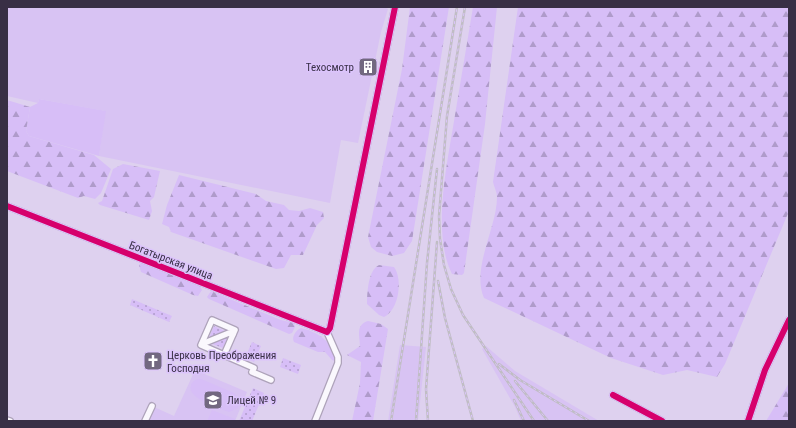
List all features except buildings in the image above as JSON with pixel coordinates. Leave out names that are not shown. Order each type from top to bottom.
[{"type":"street","points":[[315,421],[338,363],[338,357],[327,332],[330,328],[341,280],[394,7]]},
{"type":"street","name":"Богатырская улица","points":[[7,206],[327,332]]},
{"type":"street","points":[[201,345],[212,320],[235,330],[224,354]]},
{"type":"street","points":[[748,421],[765,370],[789,320]]},
{"type":"street","points":[[201,345],[230,333],[233,334]]},
{"type":"street","points":[[201,345],[254,368],[252,372],[271,380]]},
{"type":"street","points":[[613,395],[662,421]]},
{"type":"street","points":[[145,421],[152,406]]},
{"type":"shaded area","points":[[7,7],[385,7],[388,9],[381,32],[358,143],[341,140],[330,203],[99,156],[105,111],[39,99],[38,103],[7,96]]},
{"type":"shaded area","points":[[400,345],[426,347],[418,421],[388,421]]},
{"type":"shaded area","points":[[486,346],[515,371],[599,421],[521,421],[515,407],[482,349]]},
{"type":"shaded area","name":"Лицей № 9","points":[[195,370],[247,392],[235,421],[148,421],[154,407],[174,416]]},
{"type":"green space","points":[[410,7],[449,7],[412,241],[404,253],[392,256],[377,252],[371,247],[368,237],[402,69]]},
{"type":"green space","points":[[473,7],[497,7],[485,124],[464,273],[462,275],[452,274],[446,257],[442,217],[445,174]]},
{"type":"green space","points":[[518,7],[789,7],[789,211],[725,364],[717,377],[687,370],[663,375],[611,358],[484,298],[481,286],[482,261],[496,209],[497,195],[493,182]]},
{"type":"green space","points":[[39,99],[106,111],[99,156],[29,136],[26,131],[30,107],[38,103]]},
{"type":"green space","points":[[7,100],[30,107],[26,131],[29,136],[94,155],[111,169],[101,193],[95,199],[84,196],[78,198],[7,171]]},
{"type":"green space","points":[[123,164],[160,171],[154,197],[150,201],[152,211],[149,220],[100,205],[98,203],[102,201],[113,169]]},
{"type":"green space","points":[[179,175],[256,194],[266,201],[284,205],[289,210],[299,211],[310,208],[323,212],[324,218],[317,225],[303,255],[291,255],[284,268],[276,269],[171,232],[169,227],[162,224],[167,205]]},
{"type":"green space","points":[[141,263],[200,286],[202,290],[198,296],[193,295],[141,272],[139,265]]},
{"type":"green space","points":[[379,265],[394,267],[397,272],[399,286],[393,308],[384,317],[379,315],[367,304],[370,277],[375,268]]},
{"type":"green space","points":[[211,291],[281,320],[294,323],[295,327],[292,333],[289,334],[209,299],[207,297]]},
{"type":"green space","points":[[132,299],[172,316],[169,322],[130,305]]},
{"type":"green space","points":[[368,321],[381,324],[388,329],[373,421],[352,421],[360,383],[361,362],[347,355],[360,346],[359,331],[361,325]]},
{"type":"green space","points":[[214,326],[229,333],[223,348],[207,342]]},
{"type":"green space","points":[[301,328],[319,335],[329,343],[335,361],[332,360],[325,352],[318,352],[294,342],[294,334]]},
{"type":"green space","points":[[252,342],[261,346],[254,362],[245,358]]},
{"type":"green space","points":[[283,358],[301,365],[298,374],[280,367]]},
{"type":"green space","points":[[201,379],[234,393],[240,401],[238,408],[229,412],[198,398],[193,394],[191,385],[195,380]]},
{"type":"green space","points":[[789,383],[789,421],[766,421]]},
{"type":"green space","points":[[253,388],[264,393],[252,421],[239,421]]},
{"type":"green space","points":[[212,410],[235,419],[235,421],[207,421]]},
{"type":"railway","points":[[391,421],[457,7]]},
{"type":"railway","points":[[465,7],[447,116],[439,216],[440,239],[444,265],[451,289],[463,315],[534,421]]},
{"type":"railway","points":[[416,421],[427,263],[437,169]]},
{"type":"railway","points":[[428,421],[426,389],[437,242]]},
{"type":"railway","points":[[438,281],[445,318],[473,421]]},
{"type":"railway","points":[[499,364],[520,380],[589,421]]},
{"type":"railway","points":[[515,381],[548,421]]},
{"type":"railway","points":[[514,400],[524,421]]},
{"type":"cycle path","points":[[7,206],[327,332],[330,328],[395,7]]},
{"type":"cycle path","points":[[748,421],[765,370],[789,320]]},
{"type":"cycle path","points":[[613,395],[662,421]]},
{"type":"place","name":"Техосмотр","points":[[368,67]]},
{"type":"place","name":"Церковь Преображения Господня","points":[[153,361]]},
{"type":"place","name":"Лицей № 9","points":[[213,400]]}]
